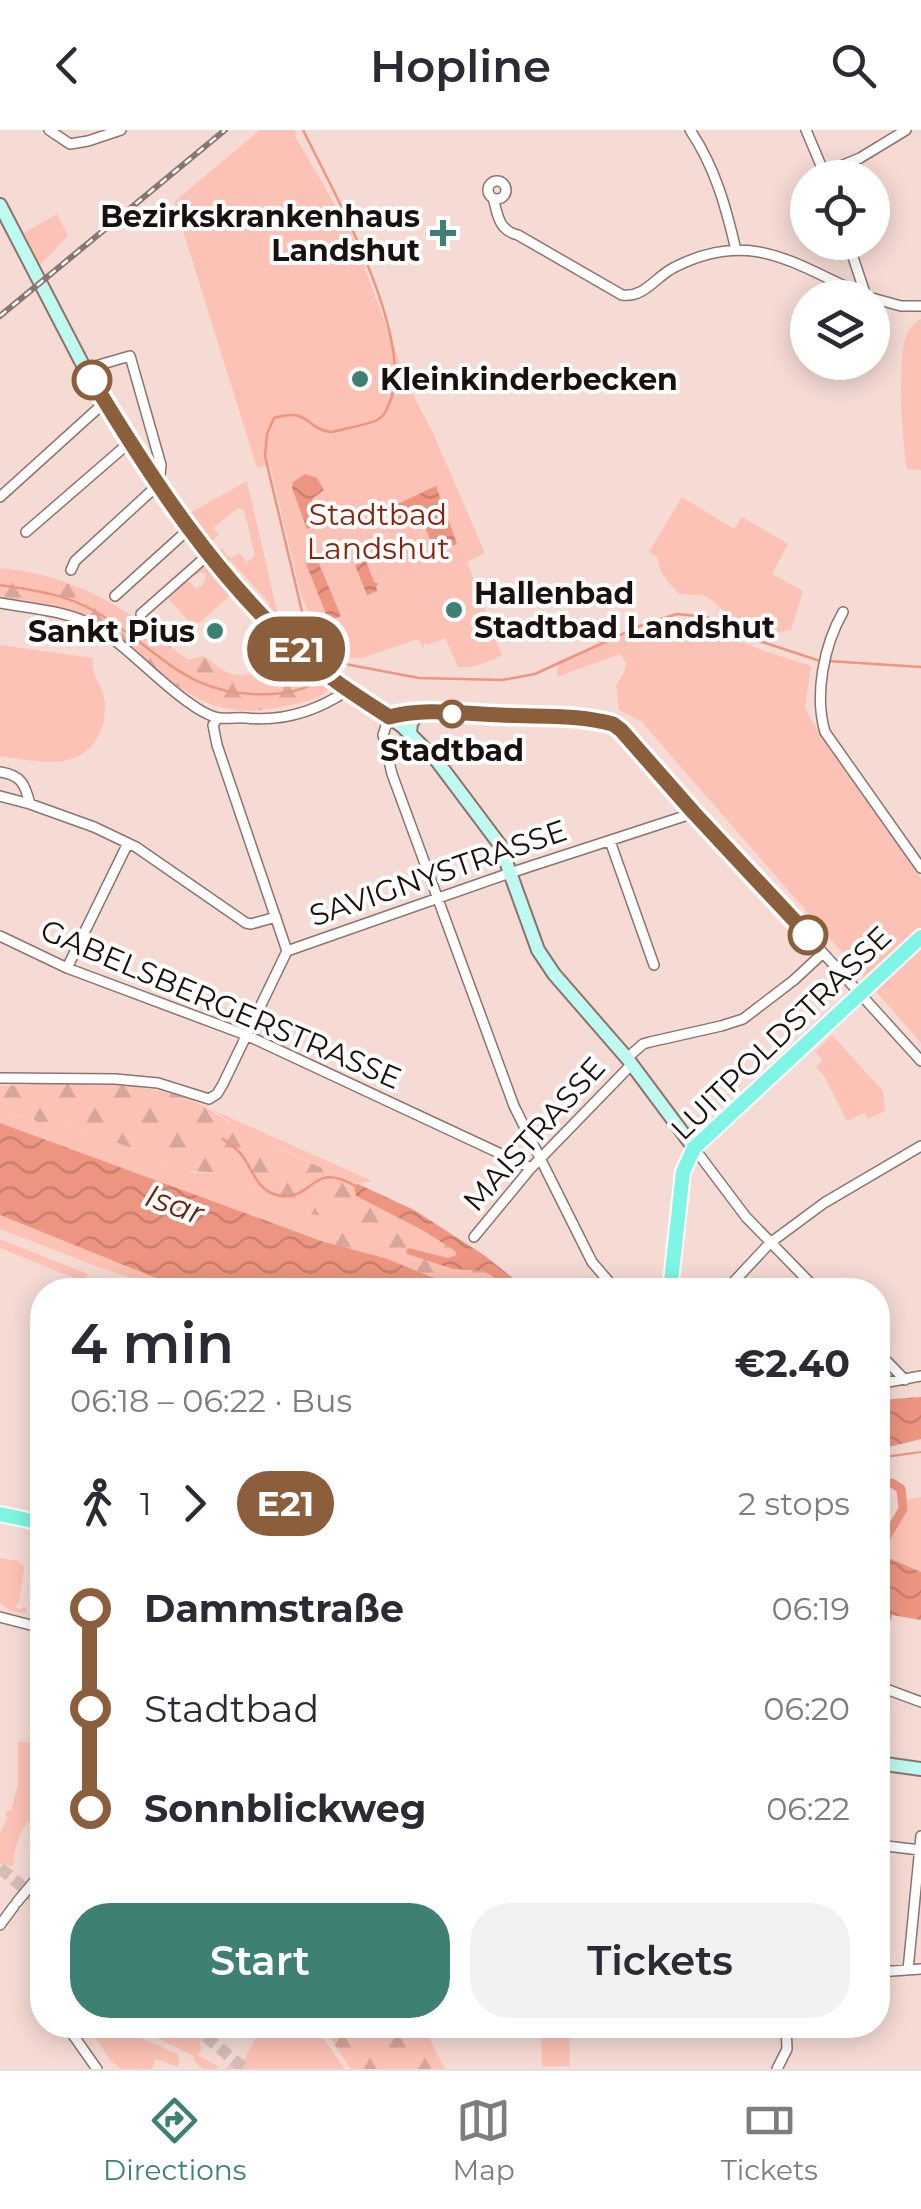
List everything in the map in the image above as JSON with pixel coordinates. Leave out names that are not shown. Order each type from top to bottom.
[{"type":"main road","name":"LUITPOLDSTRASSE","points":[[671,1278],[682,1172],[694,1148],[921,937]]},
{"type":"main road","points":[[0,1514],[30,1520]]},
{"type":"street","points":[[49,130],[70,144],[121,130]]},
{"type":"street","points":[[690,130],[706,154],[719,186],[736,250]]},
{"type":"street","points":[[806,130],[818,160]]},
{"type":"street","points":[[856,160],[906,130]]},
{"type":"street","points":[[494,198],[499,222],[506,230],[627,296],[640,293],[670,269],[699,256],[736,250],[760,251],[833,280]]},
{"type":"street","points":[[0,206],[85,369],[158,484],[209,554],[270,624],[304,656],[410,733],[436,761],[496,838],[538,950],[554,974],[630,1061],[746,1217],[805,1278]]},
{"type":"street","points":[[890,303],[921,306]]},
{"type":"street","points":[[71,570],[75,560],[158,484],[161,464],[130,356],[85,369]]},
{"type":"street","points":[[0,497],[105,402]]},
{"type":"street","points":[[26,532],[130,442]]},
{"type":"street","points":[[115,596],[190,528]]},
{"type":"street","points":[[141,614],[209,554]]},
{"type":"street","points":[[0,603],[84,621],[108,636],[170,689],[202,712],[218,718],[268,720],[301,714],[329,703],[343,686]]},
{"type":"street","points":[[843,612],[828,643],[820,716],[825,732],[921,868]]},
{"type":"street","points":[[389,717],[419,712],[550,717],[613,724],[921,1061]]},
{"type":"street","points":[[410,733],[411,723],[419,712]]},
{"type":"street","points":[[389,717],[383,735],[392,774],[493,1052],[540,1160],[592,1262],[606,1278]]},
{"type":"street","points":[[218,718],[214,725],[217,745],[287,951]]},
{"type":"street","points":[[0,772],[14,774],[21,781],[30,804]]},
{"type":"street","points":[[0,796],[94,827],[136,847],[246,923],[276,917]]},
{"type":"street","name":"SAVIGNYSTRASSE","points":[[0,1078],[158,1083],[209,1099],[217,1094],[287,951],[694,813]]},
{"type":"street","points":[[610,841],[654,965]]},
{"type":"street","points":[[68,968],[128,843]]},
{"type":"street","name":"GABELSBERGERSTRASSE","points":[[0,936],[68,968],[246,1036],[530,1168]]},
{"type":"street","points":[[630,1061],[643,1044],[743,1019],[794,980],[822,952]]},
{"type":"street","name":"MAISTRASSE","points":[[474,1237],[530,1168],[630,1061]]},
{"type":"street","points":[[737,1278],[770,1243],[824,1202],[921,1146]]},
{"type":"street","points":[[890,1364],[905,1380]]},
{"type":"street","points":[[890,1382],[921,1376]]},
{"type":"street","points":[[0,1617],[30,1625]]},
{"type":"street","points":[[890,1690],[921,1702]]},
{"type":"street","points":[[890,1765],[921,1769]]},
{"type":"street","points":[[908,1970],[921,1836]]},
{"type":"street","points":[[890,1846],[920,1850]]},
{"type":"street","points":[[0,1925],[30,1886]]},
{"type":"street","points":[[890,1971],[921,1969]]},
{"type":"street","points":[[75,2038],[96,2069]]},
{"type":"street","points":[[777,2069],[787,2049],[787,2038]]},
{"type":"green space","name":"Stadtbad Landshut","points":[[260,130],[295,130],[352,234],[409,387],[485,553],[467,562],[502,655],[491,660],[458,667],[445,638],[424,643],[424,649],[418,639],[362,658],[345,658],[319,637],[301,595],[270,465],[257,468],[174,202]]},
{"type":"green space","points":[[57,214],[68,236],[40,265],[24,233]]},
{"type":"green space","points":[[921,319],[921,470],[907,469],[901,382],[906,336]]},
{"type":"green space","points":[[247,481],[280,624],[269,613],[269,603],[231,561],[222,560],[216,552],[222,548],[232,558],[239,553],[247,562],[255,556],[244,510],[238,508],[213,528],[219,535],[209,543],[188,514]]},
{"type":"green space","points":[[682,497],[734,529],[742,517],[788,544],[772,574],[803,591],[791,630],[773,633],[736,621],[709,598],[679,594],[668,582],[658,558],[649,552]]},
{"type":"green space","points":[[204,562],[232,594],[194,627],[167,597],[187,578],[196,589],[203,585],[206,574],[192,573]]},
{"type":"green space","points":[[0,568],[37,574],[91,593],[139,621],[189,660],[203,656],[232,674],[255,673],[286,652],[328,690],[286,706],[252,711],[224,708],[179,687],[116,636],[80,615],[0,597]]},
{"type":"green space","points":[[692,620],[811,666],[805,708],[810,718],[921,879],[921,1043],[641,721],[619,710],[616,685],[626,666],[620,654],[557,677],[559,661],[641,630]]},
{"type":"green space","points":[[0,645],[93,658],[93,670],[104,695],[105,714],[100,733],[81,755],[56,762],[0,756]]},
{"type":"green space","points":[[832,1035],[883,1091],[885,1111],[868,1119],[864,1113],[847,1121],[816,1067],[823,1060],[815,1052]]},
{"type":"green space","points":[[105,1084],[192,1100],[257,1138],[358,1184],[354,1186],[356,1196],[424,1231],[456,1255],[448,1258],[409,1248],[407,1254],[453,1269],[484,1271],[495,1278],[435,1278],[385,1258],[330,1244],[341,1211],[326,1216],[309,1214],[291,1202],[271,1197],[242,1178],[223,1173],[191,1171],[178,1176],[167,1172],[154,1156],[60,1122],[37,1122],[28,1114],[15,1116],[0,1111],[0,1086]]},
{"type":"green space","points":[[213,1110],[372,1181],[358,1184],[242,1131]]},
{"type":"green space","points":[[0,1111],[15,1116],[28,1114],[37,1122],[60,1122],[154,1156],[167,1172],[223,1173],[242,1178],[271,1197],[291,1202],[309,1214],[342,1211],[330,1244],[0,1123]]},
{"type":"green space","points":[[0,1215],[160,1278],[131,1278],[0,1229]]},
{"type":"green space","points":[[0,1239],[88,1274],[86,1278],[74,1278],[0,1248]]},
{"type":"green space","points":[[921,1497],[921,1572],[890,1558],[890,1532],[908,1509],[906,1500]]},
{"type":"green space","points":[[0,1558],[18,1561],[24,1567],[15,1606],[27,1607],[26,1614],[0,1603]]},
{"type":"green space","points":[[18,1742],[30,1742],[30,1822],[17,1842],[13,1866],[0,1864],[0,1833],[18,1784]]},
{"type":"green space","points":[[94,2038],[141,2038],[177,2054],[180,2060],[178,2067],[156,2059],[151,2069],[121,2069]]},
{"type":"green space","points":[[157,2038],[202,2038],[198,2055],[219,2067],[203,2069],[194,2056]]},
{"type":"green space","points":[[256,2038],[323,2038],[345,2069],[225,2069],[233,2061],[241,2065]]},
{"type":"green space","points":[[330,2038],[430,2038],[445,2069],[351,2069]]},
{"type":"green space","points":[[541,2038],[569,2038],[570,2066],[542,2066]]},
{"type":"water","points":[[305,474],[317,478],[324,490],[313,498],[311,505],[320,502],[327,509],[324,516],[317,518],[319,524],[307,529],[292,488],[293,482]]},
{"type":"water","points":[[436,486],[457,544],[432,553],[421,517],[398,524],[391,507]]},
{"type":"water","points":[[317,559],[341,616],[329,621],[306,564]]},
{"type":"water","points":[[366,561],[374,582],[379,584],[377,591],[367,595],[355,565]]},
{"type":"water","name":"Isar","points":[[0,1123],[324,1242],[385,1258],[435,1278],[156,1278],[0,1215]]},
{"type":"water","points":[[358,1184],[414,1210],[513,1278],[453,1269],[407,1254],[409,1248],[448,1258],[456,1255],[424,1231],[356,1196],[354,1186]]},
{"type":"water","points":[[921,1397],[921,1439],[890,1447],[890,1399]]},
{"type":"water","points":[[921,1453],[890,1457],[890,1455]]},
{"type":"water","points":[[890,1558],[921,1572],[921,1620],[892,1615],[891,1620]]},
{"type":"waterway","points":[[303,130],[368,266],[392,343],[395,377],[387,410],[375,421],[330,432],[301,417],[286,415],[274,418],[267,434],[265,456],[304,620],[314,638],[344,663]]},
{"type":"waterway","points":[[0,585],[49,594],[85,606],[176,669],[217,689],[279,693],[322,679]]},
{"type":"waterway","points":[[333,672],[345,664],[419,678],[502,680],[535,674],[642,625],[677,614],[707,617],[747,637],[820,661]]},
{"type":"waterway","points":[[828,661],[921,667]]},
{"type":"waterway","points":[[223,1139],[241,1154],[260,1184],[277,1195],[299,1193],[330,1177],[357,1187]]},
{"type":"waterway","points":[[890,1483],[901,1489],[903,1509],[890,1531]]},
{"type":"tunnel","points":[[0,1868],[30,1893]]},
{"type":"tunnel","points":[[208,2038],[245,2069]]},
{"type":"railway","points":[[0,316],[225,130]]},
{"type":"bus line","name":"E21","points":[[92,380],[144,464],[209,554],[243,595],[304,656],[389,717],[408,712],[550,717],[613,724],[808,935]]},
{"type":"place","name":"Bezirkskrankenhaus Landshut","points":[[443,233]]},
{"type":"place","name":"Kleinkinderbecken","points":[[360,379]]},
{"type":"place","name":"Hallenbad Stadtbad Landshut","points":[[454,610]]},
{"type":"place","name":"Sankt Pius","points":[[215,631]]},
{"type":"place","name":"Stadtbad","points":[[452,714]]}]
